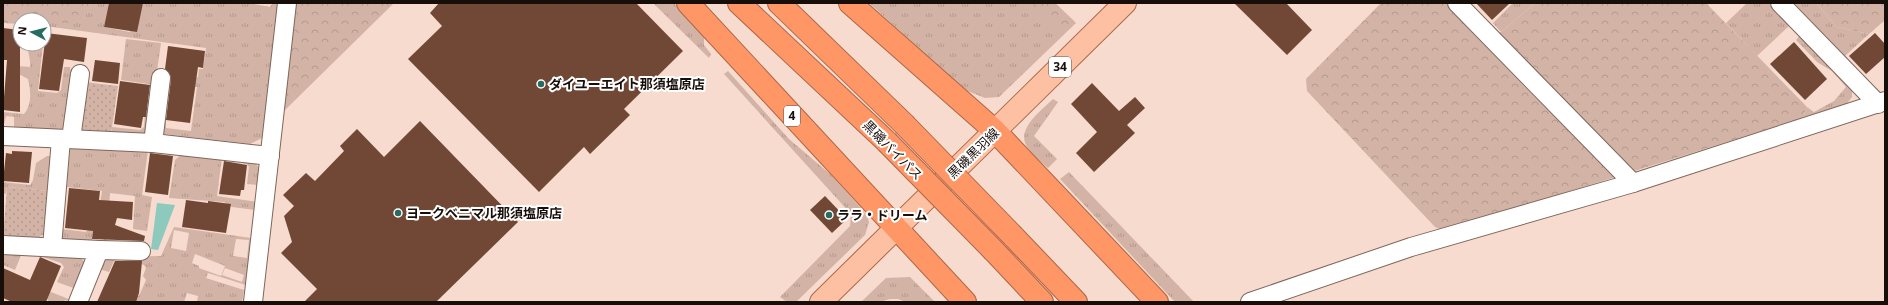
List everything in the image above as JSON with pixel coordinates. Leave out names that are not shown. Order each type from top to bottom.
[{"type":"highway","name":"4","points":[[688,3],[965,302]]},
{"type":"highway","name":"黒磯バイパス","points":[[739,3],[886,142],[994,251],[1042,302]]},
{"type":"highway","name":"黒磯バイパス","points":[[780,3],[904,124],[1076,302]]},
{"type":"highway","points":[[850,3],[995,131],[1158,302]]},
{"type":"main road","name":"黒磯黒羽線","points":[[821,302],[1125,3]]},
{"type":"street","points":[[253,302],[287,3]]},
{"type":"street","points":[[1457,3],[1633,183]]},
{"type":"street","points":[[1250,302],[1411,248],[1633,183],[1882,103],[1780,3]]},
{"type":"street","points":[[52,247],[66,139],[80,74]]},
{"type":"street","points":[[153,143],[161,78]]},
{"type":"street","points":[[3,136],[153,143],[270,156]]},
{"type":"street","points":[[3,245],[141,251]]},
{"type":"street","points":[[78,302],[99,250]]},
{"type":"green space","points":[[3,3],[91,3],[84,18],[76,23],[52,23],[52,12],[12,12],[12,24],[3,23]]},
{"type":"green space","points":[[91,3],[109,3],[104,27],[130,32],[133,18],[143,3],[249,3],[270,7],[273,3],[280,3],[264,137],[250,144],[164,134],[159,131],[160,121],[166,121],[166,128],[191,131],[197,87],[165,83],[167,67],[194,79],[198,77],[199,69],[203,69],[206,48],[52,27],[52,22],[78,22],[84,18]]},
{"type":"green space","points":[[293,3],[394,3],[285,110],[283,107]]},
{"type":"green space","points":[[653,3],[674,3],[704,36],[704,45],[711,54],[709,58]]},
{"type":"green space","points":[[869,3],[1055,3],[1076,23],[999,97],[985,98],[965,90]]},
{"type":"green space","points":[[1033,3],[1055,3],[1074,21],[1061,31]]},
{"type":"green space","points":[[1381,3],[1447,3],[1480,36],[1501,32],[1535,3],[1706,3],[1807,107],[1803,118],[1444,231],[1435,227],[1307,91],[1306,79]]},
{"type":"green space","points":[[1513,3],[1535,3],[1501,32],[1493,23]]},
{"type":"green space","points":[[1747,3],[1769,3],[1790,25],[1757,56],[1726,23]]},
{"type":"green space","points":[[1794,3],[1816,3],[1837,27],[1869,34],[1845,56]]},
{"type":"green space","points":[[1816,3],[1885,3],[1885,20],[1869,34],[1837,27]]},
{"type":"green space","points":[[1801,34],[1852,87],[1852,97],[1845,106],[1803,118],[1807,107],[1814,112],[1834,101],[1846,87],[1832,71],[1817,62],[1796,40]]},
{"type":"green space","points":[[126,39],[161,43],[155,85],[121,80]]},
{"type":"green space","points":[[28,52],[42,52],[38,91],[57,93],[61,90],[64,67],[70,67],[72,81],[66,125],[60,131],[14,128],[14,117],[6,116],[3,128],[3,112],[24,114],[27,110],[30,102],[30,88],[28,79],[17,73],[17,66],[30,67]]},
{"type":"green space","points":[[728,71],[789,139],[830,174],[861,208],[867,216],[869,222],[865,235],[796,302],[787,302],[780,297],[850,226],[851,214],[724,74]]},
{"type":"green space","points":[[85,82],[118,86],[111,134],[85,132],[79,126]]},
{"type":"green space","points":[[1053,99],[1058,102],[1034,136],[1057,159],[1048,168],[1028,148],[1024,134],[1031,121]]},
{"type":"green space","points":[[149,111],[149,132],[142,135],[111,134],[112,127],[140,130],[144,127],[145,112]]},
{"type":"green space","points":[[70,146],[148,150],[142,195],[152,197],[147,231],[133,229],[135,196],[110,193],[106,246],[66,243],[61,239],[62,229],[86,232],[90,228],[95,218],[102,191],[67,187]],"holes":[[[93,228],[105,229],[103,243],[92,242]]]},
{"type":"green space","points":[[184,152],[222,157],[217,196],[257,202],[255,210],[232,207],[224,202],[169,198],[175,160]]},
{"type":"green space","points":[[47,156],[53,156],[49,191],[7,187],[6,194],[3,193],[3,182],[30,185],[33,180],[36,163]]},
{"type":"green space","points":[[243,161],[254,162],[261,170],[258,185],[247,184],[249,167],[247,164],[243,163]]},
{"type":"green space","points":[[1069,172],[1194,302],[1175,302],[1060,179]]},
{"type":"green space","points":[[7,187],[49,191],[44,234],[36,239],[3,239]]},
{"type":"green space","points":[[174,227],[251,238],[246,285],[208,273],[206,278],[244,290],[242,302],[197,302],[198,296],[187,293],[184,302],[127,302],[110,284],[139,296],[146,280],[143,276],[146,268],[144,265],[118,258],[114,261],[109,272],[99,269],[104,257],[161,256]],"holes":[[[174,230],[189,233],[186,251],[171,248]],[[236,239],[249,240],[247,258],[233,256]],[[195,254],[225,266],[221,276],[199,268],[199,266],[192,263]],[[225,268],[244,275],[242,282],[222,275]]]},
{"type":"green space","points":[[3,253],[22,253],[15,270],[3,265]]},
{"type":"green space","points":[[43,255],[81,258],[86,264],[76,289],[57,282],[64,267],[61,263],[43,257]]},
{"type":"green space","points":[[910,277],[934,301],[933,302],[906,302],[898,299],[890,299],[880,302],[861,302],[886,278]]},
{"type":"green space","points":[[26,282],[71,300],[70,302],[65,300],[64,302],[49,302],[46,296]]},
{"type":"water","points":[[157,203],[175,205],[158,250],[151,249]]},
{"type":"building","points":[[109,3],[143,3],[137,32],[104,27]]},
{"type":"building","name":"ダイユーエイト那須塩原店","points":[[439,3],[636,3],[683,51],[624,109],[630,115],[590,154],[584,147],[539,192],[408,59],[442,26],[430,13]]},
{"type":"building","points":[[1234,3],[1286,3],[1312,30],[1287,55]]},
{"type":"building","points":[[1476,3],[1510,3],[1492,20]]},
{"type":"building","points":[[3,28],[12,29],[12,52],[20,52],[20,112],[3,110],[7,60],[4,60]]},
{"type":"building","points":[[1875,33],[1885,44],[1885,57],[1866,74],[1849,56]]},
{"type":"building","points":[[52,34],[87,38],[84,62],[64,59],[59,91],[39,89],[44,52],[52,52]]},
{"type":"building","points":[[1794,42],[1827,79],[1805,100],[1770,64]]},
{"type":"building","points":[[168,46],[205,51],[203,68],[198,67],[190,123],[166,120],[171,79],[170,74],[165,69]]},
{"type":"building","points":[[95,60],[120,63],[118,84],[92,81]]},
{"type":"building","points":[[120,81],[150,85],[146,117],[143,117],[141,128],[114,124]]},
{"type":"building","points":[[1092,83],[1119,111],[1135,97],[1145,108],[1127,125],[1135,133],[1094,172],[1076,153],[1097,132],[1071,104]]},
{"type":"building","name":"ヨークベニマル那須塩原店","points":[[420,121],[518,222],[436,302],[304,302],[317,289],[281,253],[292,242],[284,216],[294,206],[283,195],[306,173],[315,181],[344,151],[340,146],[357,129],[384,157]]},
{"type":"building","points":[[12,151],[32,152],[29,183],[3,181],[6,153],[12,154]]},
{"type":"building","points":[[150,153],[173,156],[168,195],[145,192]]},
{"type":"building","points":[[224,161],[247,165],[244,190],[241,190],[240,196],[219,194]]},
{"type":"building","points":[[69,188],[100,191],[99,200],[133,202],[132,220],[117,218],[115,225],[145,236],[144,241],[92,239],[93,231],[65,228]]},
{"type":"building","name":"ララ・ドリーム","points":[[825,196],[847,219],[832,233],[810,210]]},
{"type":"building","points":[[186,200],[231,204],[226,233],[182,227]]},
{"type":"building","points":[[40,257],[61,266],[46,302],[12,302],[3,298],[3,268],[30,280]]},
{"type":"building","points":[[115,261],[142,261],[139,293],[136,302],[97,302]]},
{"type":"place","name":"ダイユーエイト那須塩原店","points":[[541,84]]},
{"type":"place","name":"ヨークベニマル那須塩原店","points":[[398,213]]},
{"type":"place","name":"ララ・ドリーム","points":[[829,215]]}]
